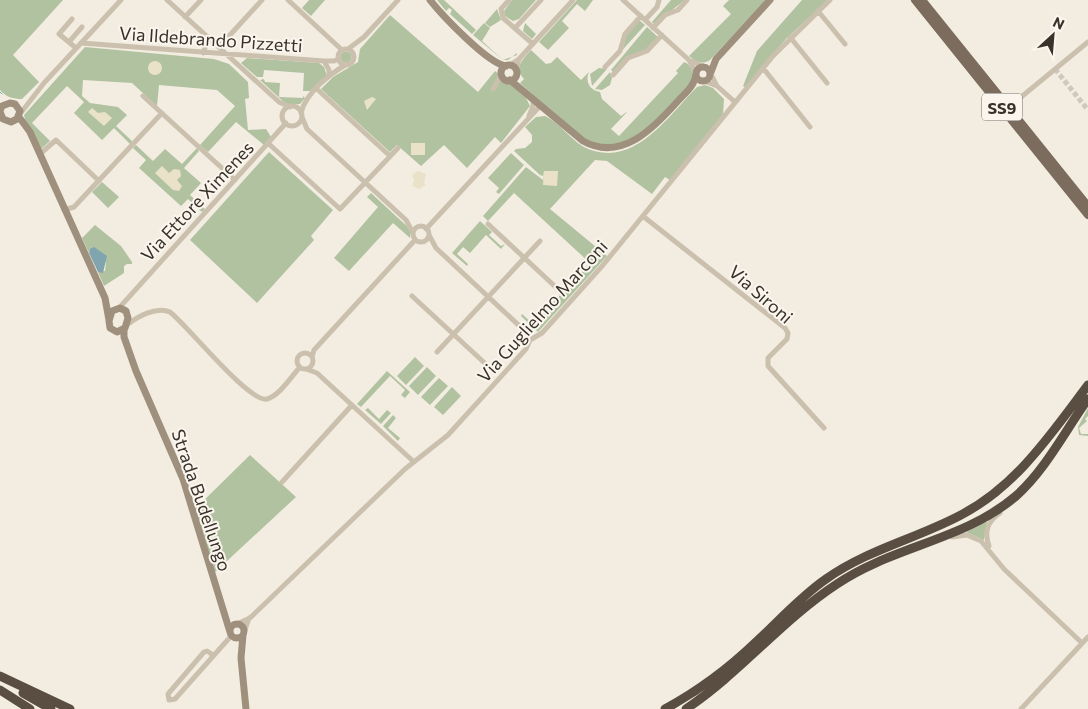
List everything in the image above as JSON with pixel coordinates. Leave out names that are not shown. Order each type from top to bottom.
[{"type":"highway","points":[[665,709],[725,670],[806,595],[835,573],[877,550],[951,521],[991,496],[1029,461],[1088,385]]},
{"type":"highway","points":[[686,709],[733,674],[803,609],[832,587],[874,564],[982,519],[1012,499],[1041,468],[1088,399]]},
{"type":"highway","points":[[0,676],[70,709]]},
{"type":"highway","points":[[0,680],[51,709]]},
{"type":"highway","points":[[0,690],[30,709]]},
{"type":"highway","points":[[0,695],[19,709]]},
{"type":"main road","name":"SS9","points":[[914,0],[1088,215]]},
{"type":"main road","name":"SS9","points":[[922,0],[1088,206]]},
{"type":"street","points":[[17,115],[121,0]]},
{"type":"street","points":[[167,0],[279,102],[292,107],[301,115],[307,129],[406,220],[426,229],[436,248],[529,335],[530,340]]},
{"type":"street","points":[[185,17],[201,0]]},
{"type":"street","points":[[220,47],[262,0]]},
{"type":"street","points":[[288,0],[345,50],[354,54]]},
{"type":"street","points":[[425,0],[508,73],[541,105],[588,144],[601,148],[617,147],[634,141],[652,129],[690,88],[698,68],[716,59],[770,0]]},
{"type":"street","points":[[430,0],[438,10]]},
{"type":"street","points":[[509,0],[501,9],[501,14],[532,44]]},
{"type":"street","points":[[515,28],[541,0]]},
{"type":"street","points":[[495,87],[573,0]]},
{"type":"street","points":[[623,0],[689,60],[703,66],[711,73],[717,86]]},
{"type":"street","points":[[605,67],[620,50],[625,34],[657,7],[659,0]]},
{"type":"street","points":[[653,28],[665,15],[678,10],[687,0]]},
{"type":"street","name":"Via Guglielmo Marconi","points":[[238,623],[250,618],[414,462],[448,435],[526,349],[530,340],[548,326],[644,217],[735,102],[790,37],[830,0]]},
{"type":"street","points":[[329,76],[345,50],[364,37],[398,1]]},
{"type":"street","points":[[818,11],[844,44]]},
{"type":"street","points":[[72,19],[59,34],[76,48]]},
{"type":"street","points":[[69,42],[82,27]]},
{"type":"street","points":[[89,34],[96,44]]},
{"type":"street","points":[[613,75],[628,58],[647,51],[662,35]]},
{"type":"street","points":[[294,125],[299,122],[305,102],[317,88],[329,76],[353,61],[354,54],[364,37]]},
{"type":"street","points":[[790,37],[827,83]]},
{"type":"street","points":[[203,53],[209,38]]},
{"type":"street","points":[[1009,107],[1088,42]]},
{"type":"street","name":"Via Ildebrando Pizzetti","points":[[81,43],[324,61],[339,59]]},
{"type":"street","points":[[238,64],[242,58],[249,55]]},
{"type":"street","points":[[339,59],[347,64]]},
{"type":"street","points":[[508,73],[519,59]]},
{"type":"street","points":[[690,88],[708,79],[716,59]]},
{"type":"street","points":[[689,60],[698,79],[717,86],[735,102]]},
{"type":"street","points":[[324,61],[329,70],[329,76]]},
{"type":"street","points":[[763,68],[810,127]]},
{"type":"street","points":[[317,88],[390,156]]},
{"type":"street","points":[[143,96],[235,180]]},
{"type":"street","points":[[528,119],[533,106],[533,98]]},
{"type":"street","points":[[279,102],[286,123],[307,129]]},
{"type":"street","points":[[283,113],[305,102]]},
{"type":"street","points":[[426,229],[528,119],[534,110],[541,105]]},
{"type":"street","name":"Strada Budellungo","points":[[1,110],[8,122],[17,115]]},
{"type":"street","name":"Strada Budellungo","points":[[1,110],[17,115],[30,132],[105,298],[112,330],[126,346],[175,459],[232,634],[242,659]]},
{"type":"street","points":[[528,119],[540,113],[552,114]]},
{"type":"street","points":[[64,210],[74,208],[162,114]]},
{"type":"street","name":"Via Ettore Ximenes","points":[[121,310],[128,297],[269,144],[286,123]]},
{"type":"street","points":[[40,154],[56,140],[98,181]]},
{"type":"street","points":[[269,144],[340,209],[398,148]]},
{"type":"street","name":"Via Sironi","points":[[644,217],[785,328],[788,333],[787,339],[769,357],[768,366],[824,428]]},
{"type":"street","points":[[406,220],[415,240]]},
{"type":"street","points":[[488,224],[561,292]]},
{"type":"street","points":[[413,233],[420,227]]},
{"type":"street","points":[[421,242],[426,240],[429,235]]},
{"type":"street","points":[[415,240],[436,248]]},
{"type":"street","points":[[300,367],[297,358],[314,350],[415,240]]},
{"type":"street","points":[[437,352],[540,241]]},
{"type":"street","points":[[412,296],[489,367]]},
{"type":"street","name":"Strada Budellungo","points":[[105,298],[121,310],[126,346]]},
{"type":"street","points":[[112,330],[118,332],[141,317],[156,310],[164,309],[170,312],[248,391],[260,399],[273,396],[300,367]]},
{"type":"street","points":[[109,320],[121,310],[141,317]]},
{"type":"street","points":[[306,368],[312,360],[314,350]]},
{"type":"street","points":[[306,353],[312,360],[317,373]]},
{"type":"street","points":[[300,367],[317,373],[414,462]]},
{"type":"street","points":[[282,482],[352,405]]},
{"type":"street","points":[[990,549],[986,538],[987,526],[993,518],[1007,507],[1012,499]]},
{"type":"street","points":[[937,539],[969,535],[980,540],[990,549],[1004,569],[1082,643]]},
{"type":"street","name":"Strada Budellungo","points":[[224,610],[238,623],[244,633],[241,641],[246,709]]},
{"type":"street","name":"Via Guglielmo Marconi","points":[[244,633],[250,618]]},
{"type":"street","points":[[213,655],[207,650],[204,652],[168,694],[169,700],[175,699],[232,634],[232,626],[238,623]]},
{"type":"street","points":[[232,634],[238,638],[244,633]]},
{"type":"street","points":[[1021,709],[1088,637]]},
{"type":"green space","points":[[0,0],[63,0],[13,55],[39,82],[22,99],[10,97],[0,90]]},
{"type":"green space","points":[[309,0],[325,0],[311,16],[302,8]]},
{"type":"green space","points":[[437,0],[444,0],[476,30],[472,34],[450,14],[452,10],[449,8],[446,11]]},
{"type":"green space","points":[[512,0],[536,0],[519,19],[513,21],[505,16],[504,11]]},
{"type":"green space","points":[[577,0],[593,0],[585,11],[577,4],[562,21],[569,28],[548,50],[539,42]]},
{"type":"green space","points":[[671,0],[685,0],[654,24],[652,22]]},
{"type":"green space","points":[[729,0],[766,0],[710,60],[702,63],[694,60],[689,56],[731,14],[723,6]]},
{"type":"green space","points":[[802,0],[828,0],[786,39],[745,87],[743,86],[757,51]]},
{"type":"green space","points":[[497,9],[501,20],[490,27],[485,23]]},
{"type":"green space","points":[[390,15],[478,92],[495,71],[526,98],[530,106],[501,143],[495,137],[467,168],[444,145],[421,166],[397,145],[390,152],[321,89],[333,77],[358,62],[360,49]]},
{"type":"green space","points":[[639,20],[645,25],[622,50],[627,34]]},
{"type":"green space","points":[[484,23],[490,28],[482,41],[503,60],[473,35]]},
{"type":"green space","points":[[525,23],[536,34],[532,39],[523,31]]},
{"type":"green space","points":[[647,27],[658,37],[646,50],[627,57],[613,72],[611,70]]},
{"type":"green space","points":[[85,47],[214,59],[229,64],[248,82],[249,98],[245,99],[248,130],[266,129],[271,137],[264,145],[236,122],[208,152],[200,145],[235,106],[217,90],[159,85],[157,106],[132,83],[83,80],[82,96],[90,103],[118,107],[127,115],[116,126],[132,141],[130,144],[114,128],[102,140],[74,113],[84,102],[67,86],[32,123],[50,141],[41,149],[26,124],[24,115]]},
{"type":"green space","points":[[531,50],[546,64],[551,63],[557,57],[581,80],[589,72],[587,79],[589,85],[600,92],[602,99],[621,116],[628,111],[611,129],[619,136],[678,73],[676,71],[684,62],[689,65],[693,76],[686,90],[642,133],[621,144],[599,145],[569,127],[520,83],[524,79],[519,71],[520,64]]},
{"type":"green space","points":[[346,51],[352,57],[346,63],[340,57]]},
{"type":"green space","points":[[247,58],[319,63],[324,67],[327,76],[310,91],[303,91],[304,73],[264,70],[263,77],[257,77],[241,63]]},
{"type":"green space","points":[[599,68],[607,69],[592,86],[590,74]]},
{"type":"green space","points":[[610,72],[612,78],[610,85],[602,90],[595,89]]},
{"type":"green space","points":[[264,79],[265,82],[280,83],[279,97],[303,98],[303,96],[305,98],[300,104],[287,105],[260,80]]},
{"type":"green space","points":[[705,85],[713,88],[724,99],[723,115],[670,180],[665,177],[652,194],[607,161],[595,160],[550,209],[607,256],[538,332],[521,316],[522,314],[533,324],[590,263],[514,193],[488,221],[483,216],[526,167],[543,180],[543,185],[544,171],[543,176],[540,175],[514,151],[525,148],[532,142],[532,135],[525,127],[536,117],[545,116],[584,147],[602,153],[618,152],[634,146],[648,137],[697,87]]},
{"type":"green space","points":[[136,145],[153,161],[165,149],[182,164],[197,148],[199,151],[184,168],[201,183],[190,195],[205,209],[202,212],[188,199],[181,206],[139,168],[146,160],[133,148]]},
{"type":"green space","points":[[269,152],[333,210],[311,236],[314,240],[257,303],[190,240]]},
{"type":"green space","points":[[511,153],[524,165],[499,194],[496,192],[499,188],[488,178]]},
{"type":"green space","points":[[102,182],[119,197],[108,208],[92,192]]},
{"type":"green space","points":[[371,193],[411,230],[410,238],[393,223],[349,271],[334,258],[378,207],[367,197]]},
{"type":"green space","points":[[480,221],[492,232],[489,235],[501,246],[505,244],[501,249],[486,235],[470,253],[463,247],[457,254],[468,264],[467,266],[452,253]]},
{"type":"green space","points":[[95,225],[121,246],[132,262],[132,264],[124,266],[124,273],[104,286],[98,272],[105,271],[106,262],[90,249],[89,253],[82,238]]},
{"type":"green space","points":[[415,357],[424,366],[406,385],[397,376]]},
{"type":"green space","points":[[427,367],[436,376],[418,395],[409,386]]},
{"type":"green space","points":[[387,371],[410,392],[405,398],[401,395],[405,390],[390,376],[361,407],[357,404]]},
{"type":"green space","points":[[439,378],[448,386],[430,405],[421,397]]},
{"type":"green space","points":[[452,387],[461,396],[443,415],[434,407]]},
{"type":"green space","points":[[368,408],[379,419],[387,410],[391,413],[381,424],[365,410]]},
{"type":"green space","points":[[1088,408],[1088,416],[1085,419],[1087,421],[1079,428],[1081,434],[1088,434],[1088,436],[1079,435],[1078,427]]},
{"type":"green space","points":[[393,415],[396,418],[388,428],[400,438],[398,441],[383,426]]},
{"type":"green space","points":[[250,455],[296,497],[213,574],[194,510]]},
{"type":"green space","points":[[986,522],[984,540],[966,532]]},
{"type":"shaded area","points":[[155,61],[160,63],[162,68],[160,73],[155,75],[150,73],[148,68],[150,63]]},
{"type":"shaded area","points":[[372,97],[376,99],[367,110],[364,101]]},
{"type":"shaded area","points":[[92,108],[98,113],[105,112],[112,118],[104,126],[88,112]]},
{"type":"shaded area","points":[[411,143],[425,143],[425,155],[411,155]]},
{"type":"shaded area","points":[[162,166],[169,173],[174,169],[180,170],[181,176],[177,180],[182,186],[179,191],[173,190],[155,173]]},
{"type":"shaded area","points":[[418,171],[426,174],[424,183],[426,185],[419,189],[412,186],[414,181],[412,175]]},
{"type":"shaded area","points":[[544,171],[558,171],[557,186],[543,185]]},
{"type":"water","points":[[94,247],[107,256],[103,273],[98,272],[89,253],[90,249]]},
{"type":"tunnel","points":[[1055,69],[1088,110]]}]
